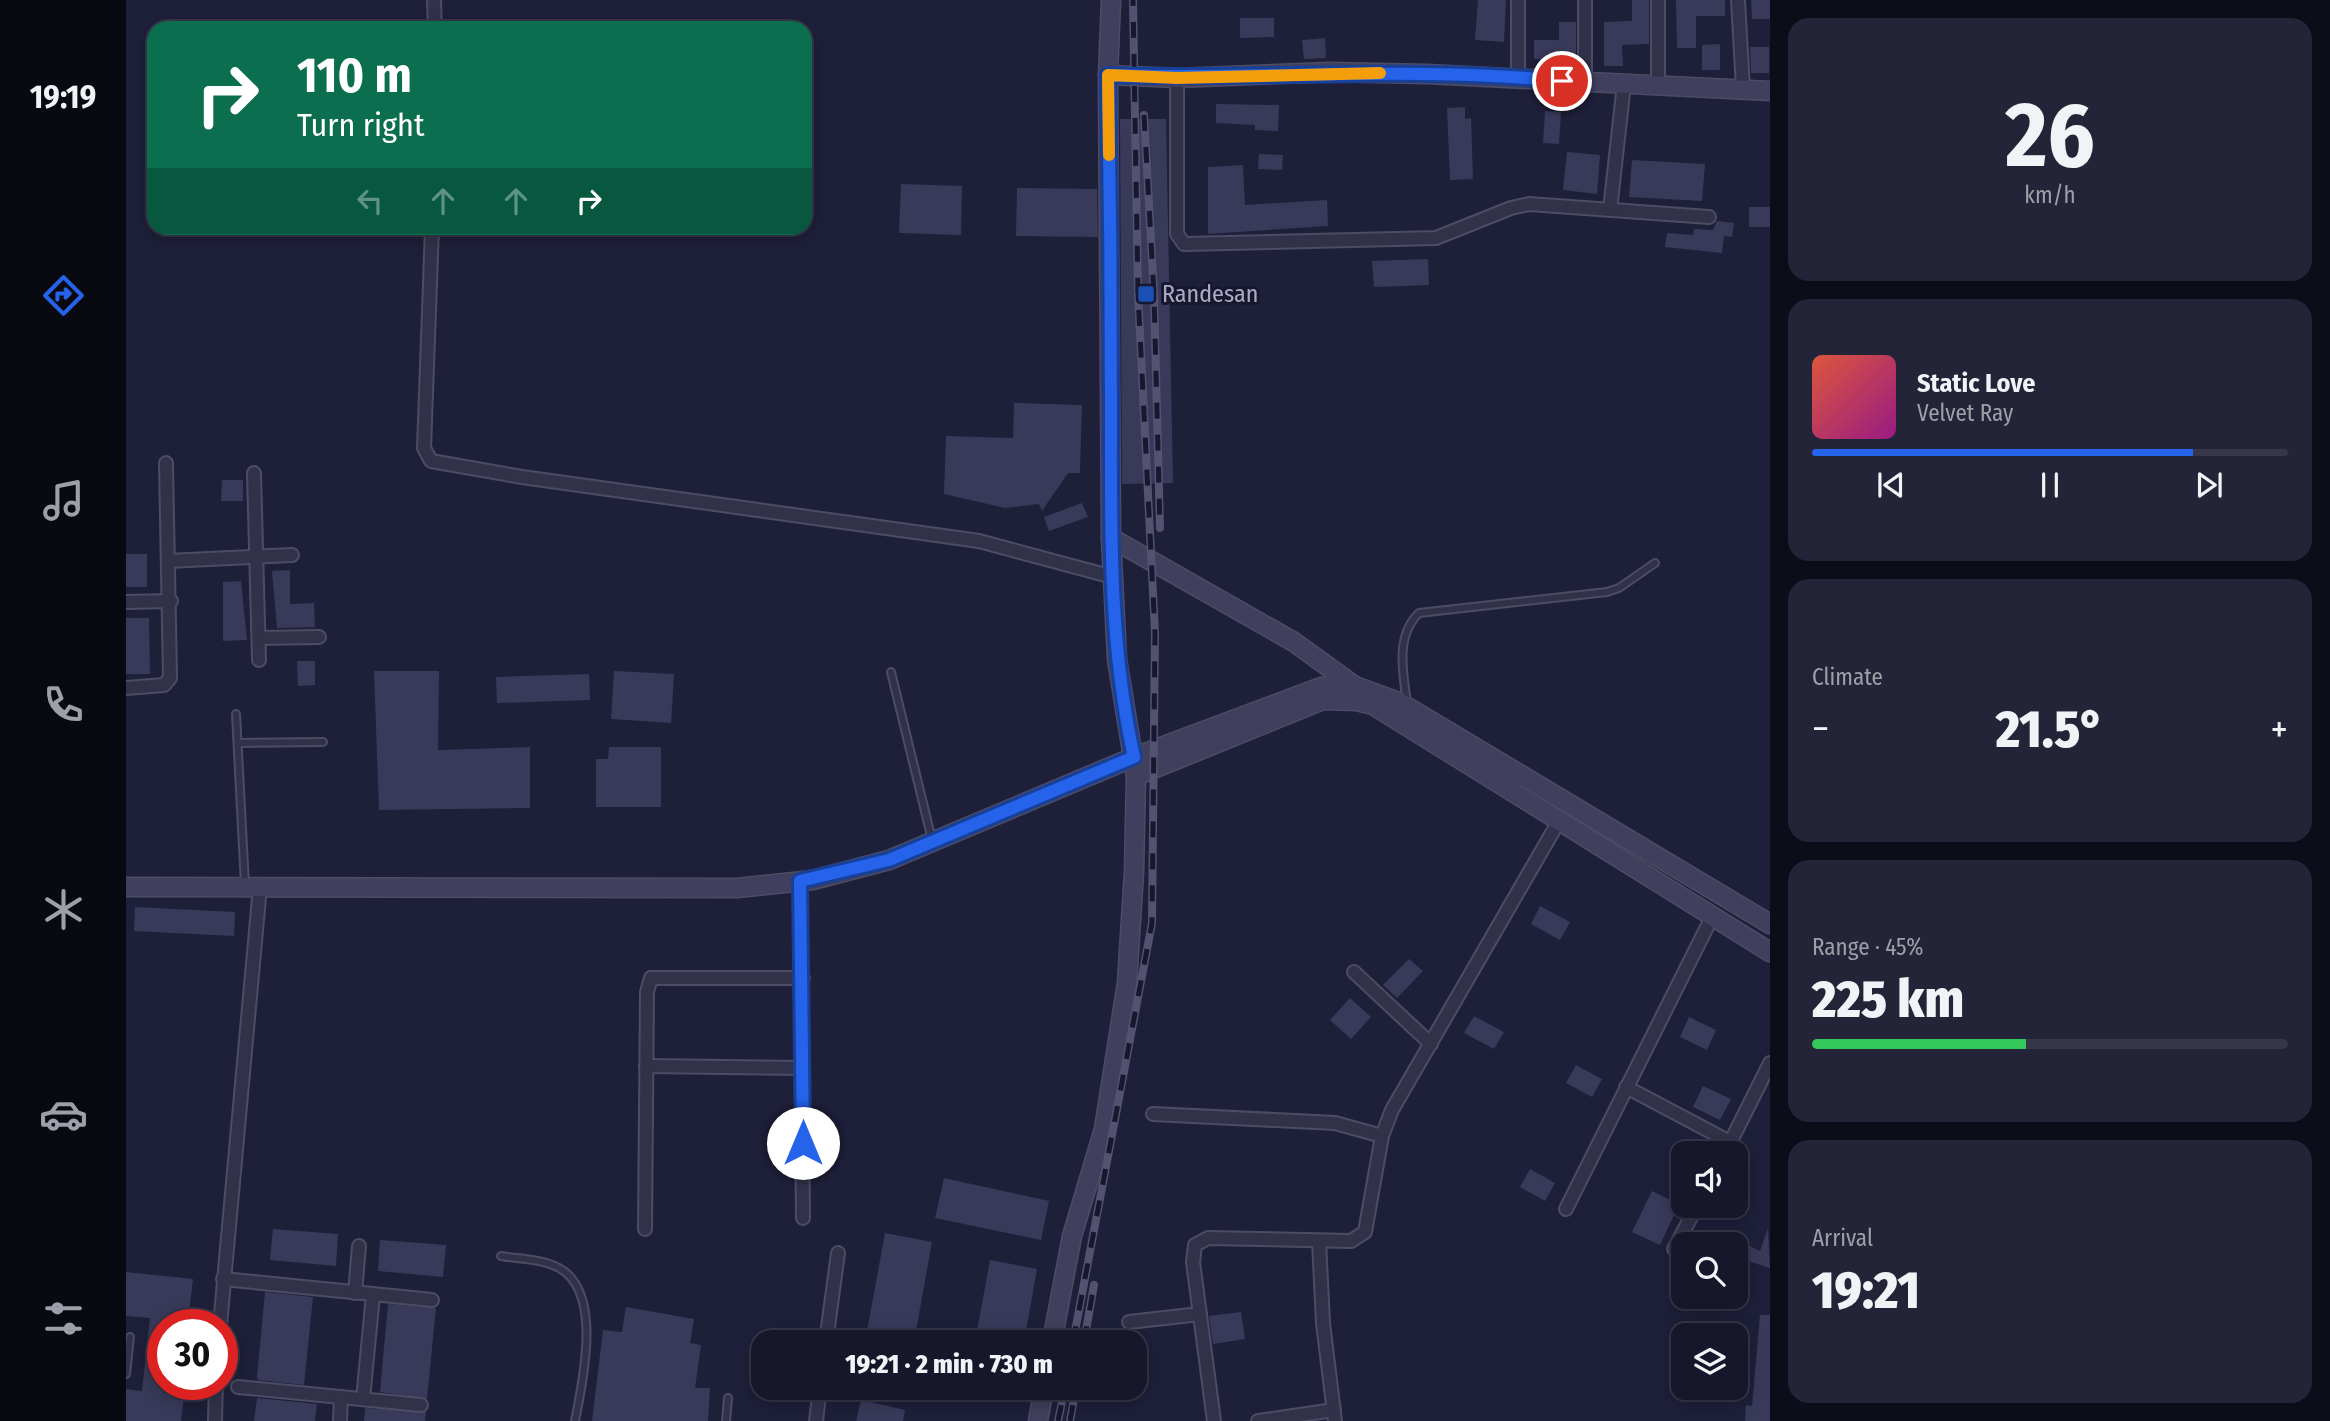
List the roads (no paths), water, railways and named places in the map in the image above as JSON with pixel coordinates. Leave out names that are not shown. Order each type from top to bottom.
[{"type":"street","points":[[434,0],[435,21]]},
{"type":"street","points":[[1054,1330],[1072,1236],[1104,1129],[1127,983],[1136,776],[1122,702],[1111,538],[1108,75],[1111,0]]},
{"type":"street","points":[[1518,0],[1518,76]]},
{"type":"street","points":[[1584,83],[1585,0]]},
{"type":"street","points":[[1658,0],[1658,86]]},
{"type":"street","points":[[1738,0],[1743,89]]},
{"type":"street","points":[[1108,75],[1177,78],[1330,72],[1518,76],[1584,83],[1770,91]]},
{"type":"street","points":[[1177,78],[1177,233],[1184,244],[1410,240],[1451,233],[1511,208],[1529,204],[1709,217]]},
{"type":"street","points":[[1610,210],[1624,84]]},
{"type":"street","points":[[432,235],[425,449],[431,461],[522,477],[979,541],[1113,577]]},
{"type":"street","points":[[126,688],[164,685],[170,678],[171,601],[166,463]]},
{"type":"street","points":[[254,473],[259,660]]},
{"type":"street","points":[[1111,538],[1294,642],[1355,686],[1373,705],[1770,951]]},
{"type":"street","points":[[168,561],[292,555]]},
{"type":"street","points":[[126,602],[171,601]]},
{"type":"street","points":[[259,638],[319,637]]},
{"type":"street","points":[[126,887],[737,888],[800,881],[889,860],[1134,757],[1321,687],[1355,686],[1407,706],[1770,924]]},
{"type":"street","points":[[1136,776],[1323,700],[1357,701],[1373,705]]},
{"type":"street","points":[[1214,1421],[1193,1252],[1200,1240],[1351,1241],[1365,1232],[1382,1136],[1403,1089],[1559,821]]},
{"type":"street","points":[[800,881],[803,978],[803,1218]]},
{"type":"street","points":[[221,1309],[253,887]]},
{"type":"street","points":[[1566,1209],[1712,917]]},
{"type":"street","points":[[1354,972],[1431,1044]]},
{"type":"street","points":[[645,1230],[646,992],[652,978],[803,978]]},
{"type":"street","points":[[1731,1141],[1770,1062]]},
{"type":"street","points":[[646,1066],[803,1068]]},
{"type":"street","points":[[1626,1087],[1716,1141]]},
{"type":"street","points":[[1153,1114],[1335,1123],[1382,1136]]},
{"type":"street","points":[[1258,1421],[1334,1416],[1323,1323],[1319,1241]]},
{"type":"street","points":[[355,1293],[359,1246]]},
{"type":"street","points":[[828,1330],[838,1253]]},
{"type":"street","points":[[223,1279],[432,1300]]},
{"type":"street","points":[[363,1399],[373,1295]]},
{"type":"street","points":[[1129,1322],[1200,1314]]},
{"type":"street","points":[[238,1387],[421,1405]]},
{"type":"street","points":[[340,1421],[341,1397]]},
{"type":"street","points":[[215,1421],[216,1400]]},
{"type":"street","points":[[816,1421],[819,1400]]},
{"type":"street","points":[[1038,1421],[1042,1400]]},
{"type":"lane","points":[[1407,706],[1403,645],[1411,621],[1419,613],[1607,592],[1619,588],[1655,563]]},
{"type":"lane","points":[[891,672],[932,842]]},
{"type":"lane","points":[[236,714],[253,887]]},
{"type":"lane","points":[[238,743],[323,742]]},
{"type":"lane","points":[[501,1256],[557,1267],[572,1277],[584,1297],[586,1331],[575,1421]]},
{"type":"lane","points":[[126,1374],[130,1337]]},
{"type":"lane","points":[[726,1421],[727,1398]]},
{"type":"railway","points":[[1075,1330],[1152,923],[1155,633],[1138,294],[1133,0]]},
{"type":"railway","points":[[1144,115],[1154,295],[1160,528]]},
{"type":"railway","points":[[1086,1330],[1094,1285]]},
{"type":"railway","points":[[1058,1421],[1062,1400]]},
{"type":"railway","points":[[1070,1421],[1074,1400]]},
{"type":"place","name":"Randesan","points":[[1146,294]]}]
